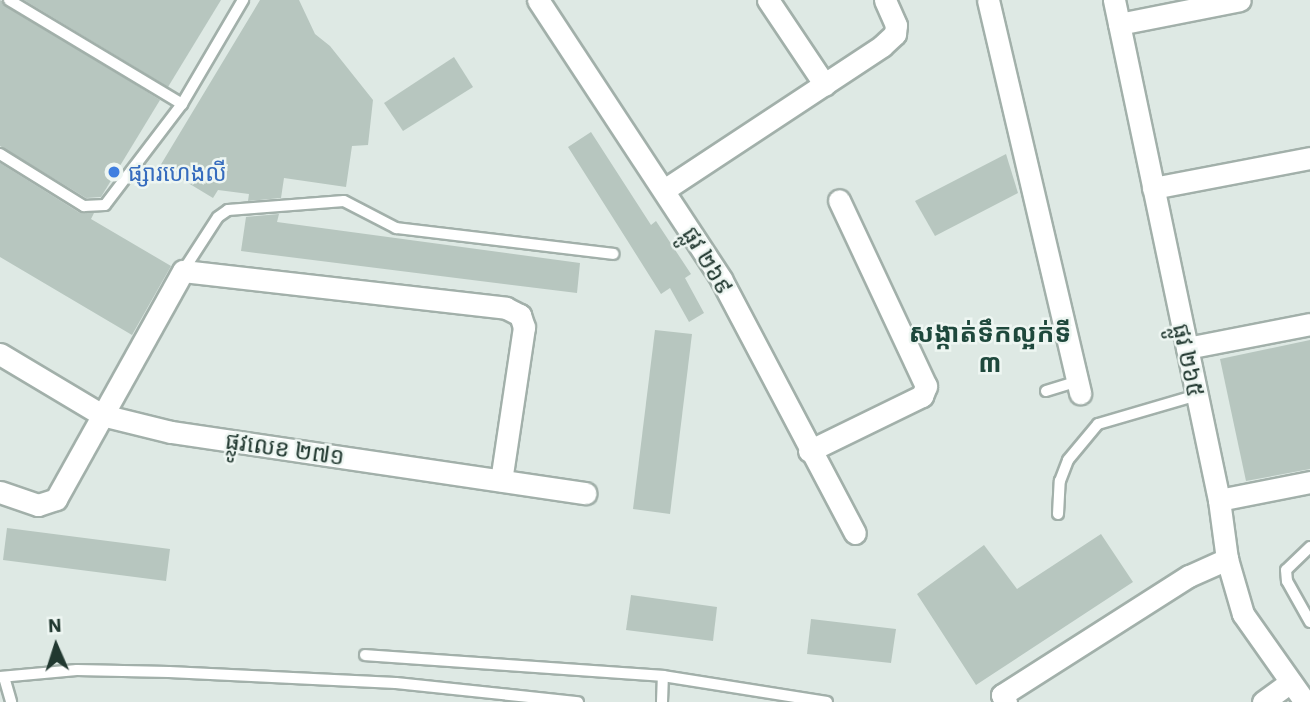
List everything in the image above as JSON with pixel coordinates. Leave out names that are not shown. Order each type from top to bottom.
[{"type":"street","name":"ផ្លូវ ២៦៩","points":[[538,0],[721,279],[809,451],[855,533]]},
{"type":"street","points":[[768,0],[825,85]]},
{"type":"street","points":[[664,190],[825,85],[895,34],[885,0]]},
{"type":"street","points":[[988,0],[1079,387]]},
{"type":"street","name":"ផ្លូវ ២៦៥","points":[[1114,0],[1219,500],[1227,559],[1243,614],[1304,702]]},
{"type":"street","points":[[1119,24],[1240,0]]},
{"type":"street","points":[[1153,188],[1310,158]]},
{"type":"street","points":[[809,451],[922,396],[926,386],[839,200]]},
{"type":"street","points":[[0,492],[38,505],[50,504],[183,271],[506,308],[520,315],[524,327],[501,480]]},
{"type":"street","points":[[1187,348],[1310,324]]},
{"type":"street","name":"ផ្លូវលេខ ២៧១","points":[[0,354],[102,415],[171,432],[586,494]]},
{"type":"street","points":[[1219,500],[1310,482]]},
{"type":"street","points":[[1000,699],[1189,576],[1227,559]]},
{"type":"street","points":[[1263,702],[1291,682]]},
{"type":"lane","points":[[9,0],[182,104]]},
{"type":"lane","points":[[0,154],[85,205],[105,205],[182,104],[243,0]]},
{"type":"lane","points":[[183,271],[218,217],[228,210],[345,201],[397,228],[613,254]]},
{"type":"lane","points":[[1045,391],[1079,387]]},
{"type":"lane","points":[[1058,514],[1060,481],[1068,460],[1098,424],[1197,395]]},
{"type":"lane","points":[[1310,547],[1286,570],[1287,581],[1310,622]]},
{"type":"lane","points":[[365,655],[663,676],[827,702]]},
{"type":"lane","points":[[10,702],[2,677],[77,670],[396,683],[578,702]]},
{"type":"lane","points":[[662,702],[663,676]]},
{"type":"building","points":[[0,0],[160,100],[101,197],[86,198],[0,146]]},
{"type":"building","points":[[24,0],[221,0],[168,87]]},
{"type":"building","points":[[260,0],[299,0],[315,34],[330,46],[373,100],[368,145],[352,146],[346,187],[284,178],[281,198],[248,201],[249,194],[218,190],[213,198],[160,166]]},
{"type":"building","points":[[454,57],[473,87],[403,131],[384,103]]},
{"type":"building","points":[[591,132],[651,225],[656,221],[691,274],[685,278],[704,313],[689,322],[670,288],[661,294],[568,147]]},
{"type":"building","points":[[1006,154],[1018,193],[935,236],[915,201]]},
{"type":"building","points":[[0,163],[80,213],[94,213],[91,219],[171,266],[132,335],[0,257]]},
{"type":"building","points":[[279,214],[277,222],[580,263],[577,293],[241,251],[246,217]]},
{"type":"building","points":[[655,330],[692,334],[670,514],[633,509]]},
{"type":"building","points":[[1310,340],[1310,469],[1246,481],[1220,359]]},
{"type":"building","points":[[7,528],[170,549],[166,581],[3,560]]},
{"type":"building","points":[[1101,534],[1133,582],[976,685],[917,594],[984,545],[1017,589]]},
{"type":"building","points":[[631,595],[717,607],[713,641],[626,630]]},
{"type":"building","points":[[811,619],[896,629],[891,663],[807,654]]},
{"type":"place","name":"ផ្សារហេងលី","points":[[114,172]]},
{"type":"district","name":"សង្កាត់ទឹកល្អក់ទី ៣","points":[[990,348]]}]
